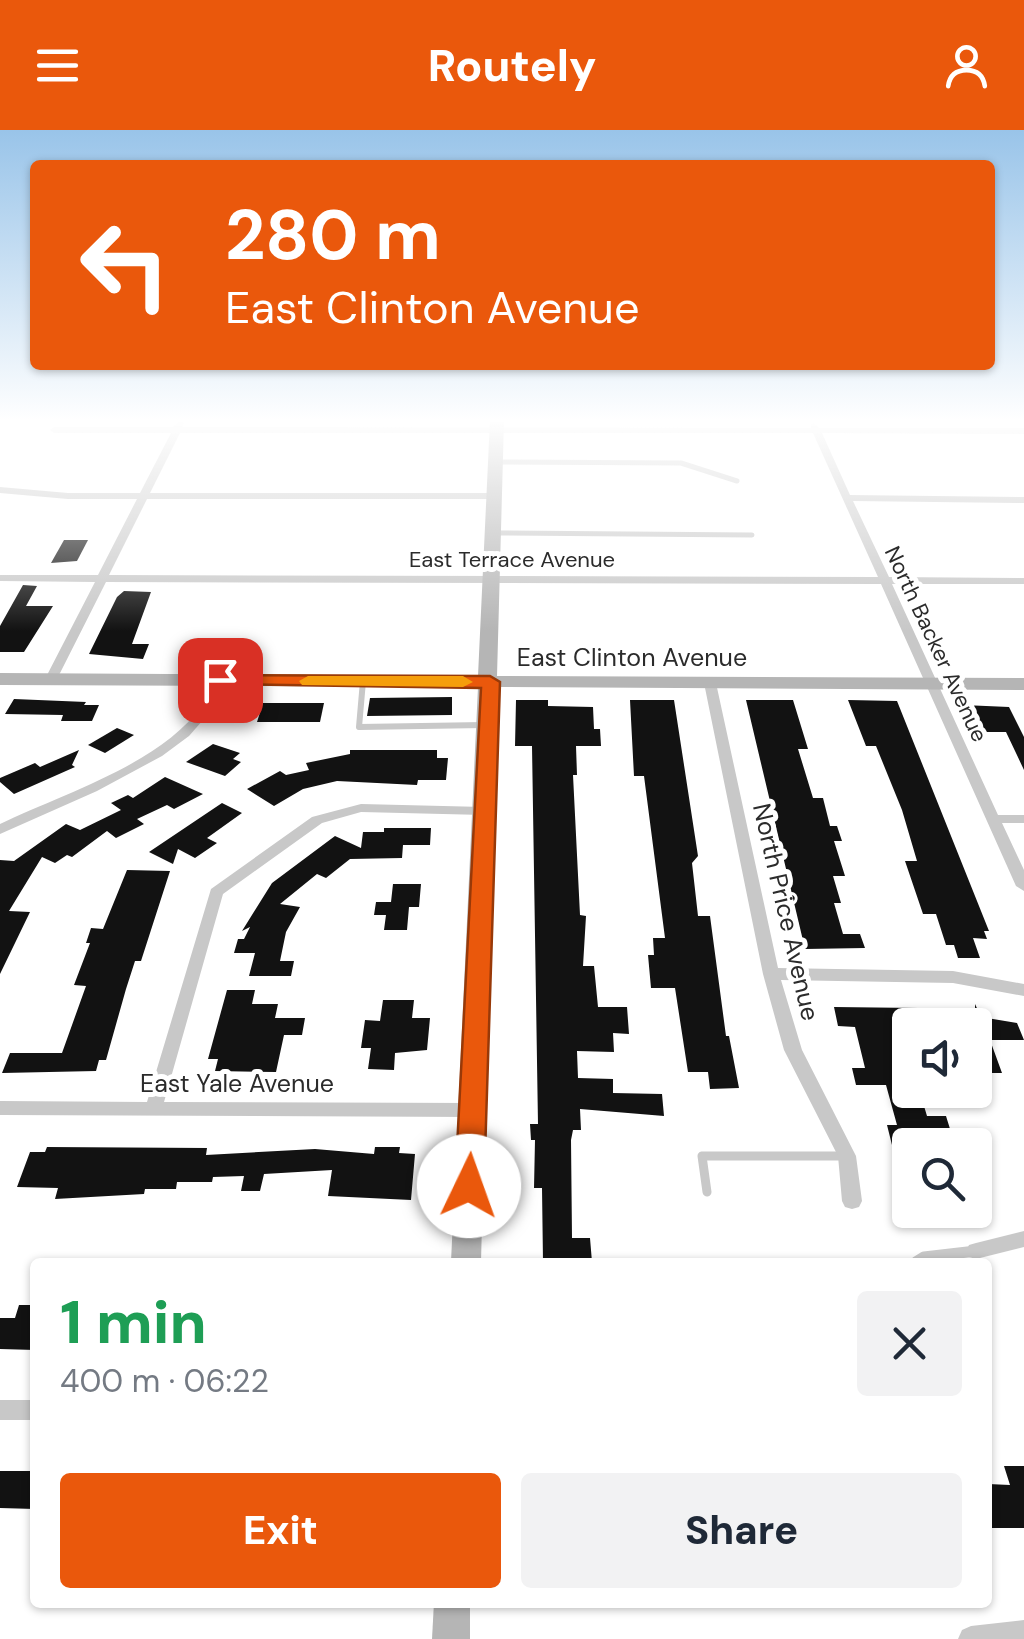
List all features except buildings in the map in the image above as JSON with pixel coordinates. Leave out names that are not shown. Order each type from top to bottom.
[{"type":"street","points":[[3,490],[30,495],[145,497],[496,496]]},
{"type":"street","points":[[52,679],[148,490]]},
{"type":"street","points":[[466,1258],[496,490]]},
{"type":"street","name":"North Backer Avenue","points":[[844,490],[1024,886]]},
{"type":"street","points":[[848,498],[1024,500]]},
{"type":"street","name":"East Terrace Avenue","points":[[0,578],[1024,581]]},
{"type":"street","name":"East Clinton Avenue","points":[[0,679],[1024,684]]},
{"type":"street","points":[[3,826],[82,794],[185,732],[214,700],[220,680]]},
{"type":"street","name":"North Price Avenue","points":[[710,683],[771,974],[792,1050],[847,1156],[852,1201]]},
{"type":"street","points":[[154,1108],[216,892],[317,820],[361,808],[484,811]]},
{"type":"street","points":[[995,819],[1024,819]]},
{"type":"street","points":[[771,974],[953,977],[1024,990]]},
{"type":"street","name":"East Yale Avenue","points":[[0,1108],[473,1110]]},
{"type":"street","points":[[976,1250],[1024,1239]]},
{"type":"street","points":[[0,1410],[30,1410]]},
{"type":"street","points":[[450,1639],[452,1608]]},
{"type":"street","points":[[970,1639],[1024,1632]]},
{"type":"lane","points":[[495,533],[752,534]]},
{"type":"lane","points":[[363,681],[359,727],[488,726]]},
{"type":"lane","points":[[707,1192],[702,1156],[847,1156]]},
{"type":"lane","points":[[921,1258],[976,1250]]},
{"type":"slow traffic","points":[[308,681],[463,682]]},
{"type":"route","points":[[220,680],[490,682],[469,1186]]}]
